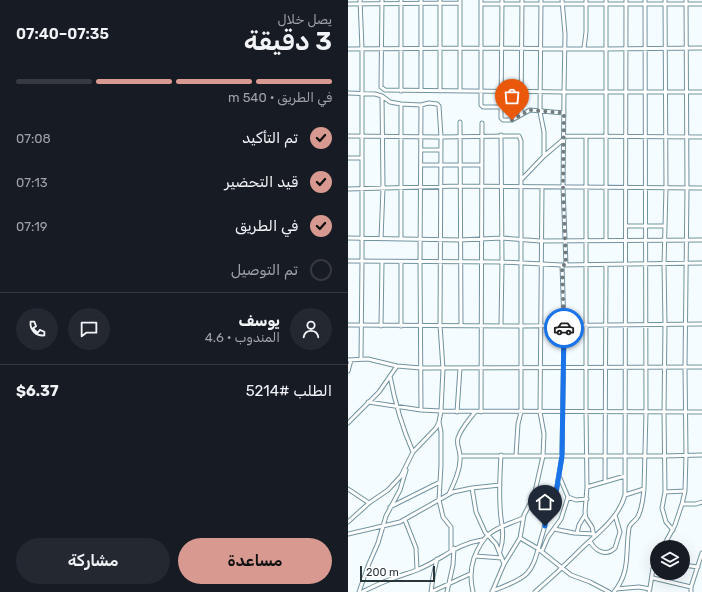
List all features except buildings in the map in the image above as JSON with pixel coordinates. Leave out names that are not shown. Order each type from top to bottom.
[{"type":"street","points":[[360,0],[362,49],[361,359]]},
{"type":"street","points":[[382,0],[381,87],[385,90],[440,90],[521,93],[702,92]]},
{"type":"street","points":[[401,0],[401,90]]},
{"type":"street","points":[[421,0],[421,90]]},
{"type":"street","points":[[440,2],[440,90]]},
{"type":"street","points":[[348,4],[402,5],[460,2],[460,91]]},
{"type":"street","points":[[501,107],[481,106],[481,2],[686,2],[702,4]]},
{"type":"street","points":[[502,2],[501,118],[503,120],[512,120],[530,110],[564,113]]},
{"type":"street","points":[[520,115],[522,2]]},
{"type":"street","points":[[541,2],[540,112],[544,132],[544,156]]},
{"type":"street","points":[[492,591],[524,578],[533,567],[537,548],[545,526],[547,511],[554,505],[560,477],[562,456],[564,368],[565,240],[563,187],[565,34],[562,2]]},
{"type":"street","points":[[584,48],[586,32],[586,2]]},
{"type":"street","points":[[606,2],[606,240]]},
{"type":"street","points":[[535,592],[563,568],[594,535],[602,530],[620,506],[625,495],[626,2]]},
{"type":"street","points":[[614,592],[626,570],[628,528],[637,518],[643,501],[644,490],[646,412],[645,2]]},
{"type":"street","points":[[665,2],[665,492],[662,512],[666,522],[673,530]]},
{"type":"street","points":[[667,540],[673,530],[685,491],[687,188],[686,2]]},
{"type":"street","points":[[348,49],[702,48]]},
{"type":"street","points":[[348,93],[375,94],[382,96],[390,102],[401,104],[438,104],[441,137],[440,325],[443,368],[441,412],[439,422],[432,433],[414,452],[401,476],[395,483],[368,503],[348,522]]},
{"type":"street","points":[[381,239],[383,188],[382,96]]},
{"type":"street","points":[[401,104],[401,239]]},
{"type":"street","points":[[421,105],[421,410]]},
{"type":"street","points":[[460,122],[461,325]]},
{"type":"street","points":[[480,412],[482,123]]},
{"type":"street","points":[[501,135],[501,325]]},
{"type":"street","points":[[348,136],[519,136],[521,141],[522,263],[520,326],[522,368],[521,412],[518,424],[516,455]]},
{"type":"street","points":[[586,136],[586,515],[591,524],[594,535]]},
{"type":"street","points":[[521,180],[564,137],[702,137]]},
{"type":"street","points":[[421,150],[440,150]]},
{"type":"street","points":[[348,158],[362,158]]},
{"type":"street","points":[[421,165],[482,165]]},
{"type":"street","points":[[348,189],[460,186],[702,188]]},
{"type":"street","points":[[492,591],[504,564],[520,538],[523,518],[534,496],[543,456],[544,434],[540,412],[540,241],[542,187]]},
{"type":"street","points":[[626,226],[665,226]]},
{"type":"street","points":[[348,238],[460,240],[502,238],[540,241],[702,240]]},
{"type":"street","points":[[348,261],[502,262],[564,265],[702,263]]},
{"type":"street","points":[[381,326],[382,262]]},
{"type":"street","points":[[401,262],[401,326]]},
{"type":"street","points":[[605,481],[606,265]]},
{"type":"street","points":[[348,325],[564,326],[702,324]]},
{"type":"street","points":[[348,371],[350,360],[361,359],[368,359],[397,366],[422,368],[540,369],[702,367]]},
{"type":"street","points":[[348,423],[379,392],[397,366]]},
{"type":"street","points":[[457,412],[460,368]]},
{"type":"street","points":[[390,376],[402,426],[414,452]]},
{"type":"street","points":[[368,402],[441,412],[702,412]]},
{"type":"street","points":[[449,494],[455,482],[460,456],[457,443],[458,438],[475,412]]},
{"type":"street","points":[[439,422],[441,432],[439,500],[443,517],[451,527],[453,549],[453,565],[447,592]]},
{"type":"street","points":[[500,455],[500,508],[503,526],[503,539],[500,550]]},
{"type":"street","points":[[460,456],[702,455]]},
{"type":"street","points":[[361,592],[390,508],[404,479],[406,466]]},
{"type":"street","points":[[587,487],[625,476]]},
{"type":"street","points":[[542,551],[547,539],[562,516],[568,497],[560,477]]},
{"type":"street","points":[[390,508],[440,482]]},
{"type":"street","points":[[348,534],[383,527],[405,520],[449,494],[472,488],[500,485]]},
{"type":"street","points":[[472,488],[476,512],[488,535],[500,550],[504,564]]},
{"type":"street","points":[[348,489],[368,503]]},
{"type":"street","points":[[625,495],[644,490]]},
{"type":"street","points":[[665,492],[685,491]]},
{"type":"street","points":[[568,497],[576,500],[587,499]]},
{"type":"street","points":[[682,504],[696,504],[702,502]]},
{"type":"street","points":[[577,533],[581,521],[586,515]]},
{"type":"street","points":[[590,541],[594,548],[600,551],[613,550],[618,544],[620,532],[614,515]]},
{"type":"street","points":[[473,592],[470,574],[475,556],[482,540],[503,526],[523,518]]},
{"type":"street","points":[[405,520],[416,548],[417,570]]},
{"type":"street","points":[[554,529],[594,535]]},
{"type":"street","points":[[520,538],[542,551],[571,575],[590,582],[609,592]]},
{"type":"street","points":[[361,592],[393,578],[417,570],[453,549],[468,543],[482,540]]},
{"type":"street","points":[[618,544],[627,546]]},
{"type":"street","points":[[691,592],[691,587],[702,553]]},
{"type":"street","points":[[475,556],[502,558]]},
{"type":"street","points":[[437,559],[432,577],[431,592],[470,574]]},
{"type":"street","points":[[690,565],[698,567]]},
{"type":"street","points":[[697,571],[702,572]]},
{"type":"street","points":[[616,589],[639,587],[650,590],[652,580]]},
{"type":"street","points":[[661,580],[691,587]]},
{"type":"way so far","points":[[512,120],[528,110],[564,113],[563,187],[566,265],[562,265],[564,328]]},
{"type":"route","points":[[545,526],[546,514],[547,511],[554,505],[560,477],[562,456],[564,328]]}]
